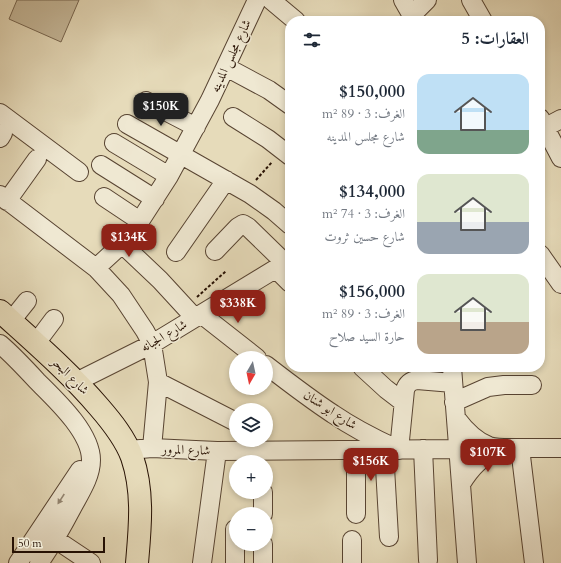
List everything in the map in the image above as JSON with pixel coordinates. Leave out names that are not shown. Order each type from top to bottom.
[{"type":"main road","name":"شارع البحر","points":[[6,316],[80,385],[124,439],[134,463],[140,494],[140,533],[137,563]]},
{"type":"street","name":"شارع مجلس المدينه","points":[[96,268],[122,244],[140,221],[169,176],[210,100],[257,0]]},
{"type":"street","points":[[271,0],[290,16]]},
{"type":"street","points":[[403,0],[413,16]]},
{"type":"street","points":[[415,16],[427,0]]},
{"type":"street","points":[[471,0],[480,16]]},
{"type":"street","points":[[226,66],[269,90],[285,101]]},
{"type":"street","points":[[146,101],[196,127]]},
{"type":"street","points":[[0,113],[79,172]]},
{"type":"street","points":[[233,117],[268,139],[285,152]]},
{"type":"street","points":[[126,124],[246,192],[274,211],[285,221]]},
{"type":"street","points":[[547,124],[561,158]]},
{"type":"street","points":[[114,143],[169,176]]},
{"type":"street","points":[[37,159],[4,198],[96,268],[120,295],[145,331],[152,344],[158,382],[152,448]]},
{"type":"street","points":[[101,165],[155,199]]},
{"type":"street","points":[[176,252],[226,180]]},
{"type":"street","points":[[104,197],[140,221]]},
{"type":"street","points":[[215,251],[238,227],[243,224],[248,227],[284,264]]},
{"type":"street","points":[[122,244],[194,313],[247,351]]},
{"type":"street","points":[[545,261],[561,284]]},
{"type":"street","name":"شارع الجبانه","points":[[63,408],[80,385],[152,344],[194,313],[284,264]]},
{"type":"street","points":[[6,316],[28,301]]},
{"type":"street","points":[[36,343],[54,319]]},
{"type":"street","points":[[3,353],[63,408],[85,438],[91,455],[90,468],[86,480],[45,561]]},
{"type":"street","name":"شارع ابو شنان","points":[[273,370],[334,415],[393,450]]},
{"type":"street","points":[[367,372],[403,402]]},
{"type":"street","points":[[389,537],[393,450],[406,386],[413,380],[414,374],[454,372],[455,410],[467,563]]},
{"type":"street","points":[[158,382],[229,418]]},
{"type":"street","points":[[455,410],[488,387],[504,385],[532,385]]},
{"type":"street","points":[[455,410],[466,431],[489,446],[500,448],[561,448]]},
{"type":"street","name":"شارع المرور","points":[[129,450],[152,448],[217,451],[253,455]]},
{"type":"street","points":[[461,484],[473,466],[481,459],[500,448]]},
{"type":"street","points":[[520,448],[534,563]]},
{"type":"street","points":[[423,449],[428,560]]},
{"type":"street","name":"شارع المرور","points":[[273,455],[356,450],[458,449]]},
{"type":"street","points":[[356,450],[356,514]]},
{"type":"street","points":[[202,563],[217,451]]},
{"type":"street","points":[[18,563],[91,455]]},
{"type":"street","points":[[55,539],[91,563]]},
{"type":"street","points":[[352,540],[352,563]]},
{"type":"street","points":[[235,551],[235,563]]},
{"type":"street","points":[[263,551],[263,563]]},
{"type":"path","points":[[246,192],[272,162]]},
{"type":"path","points":[[194,313],[226,271]]},
{"type":"shaded area","points":[[17,0],[79,0],[61,42],[9,19]]}]
